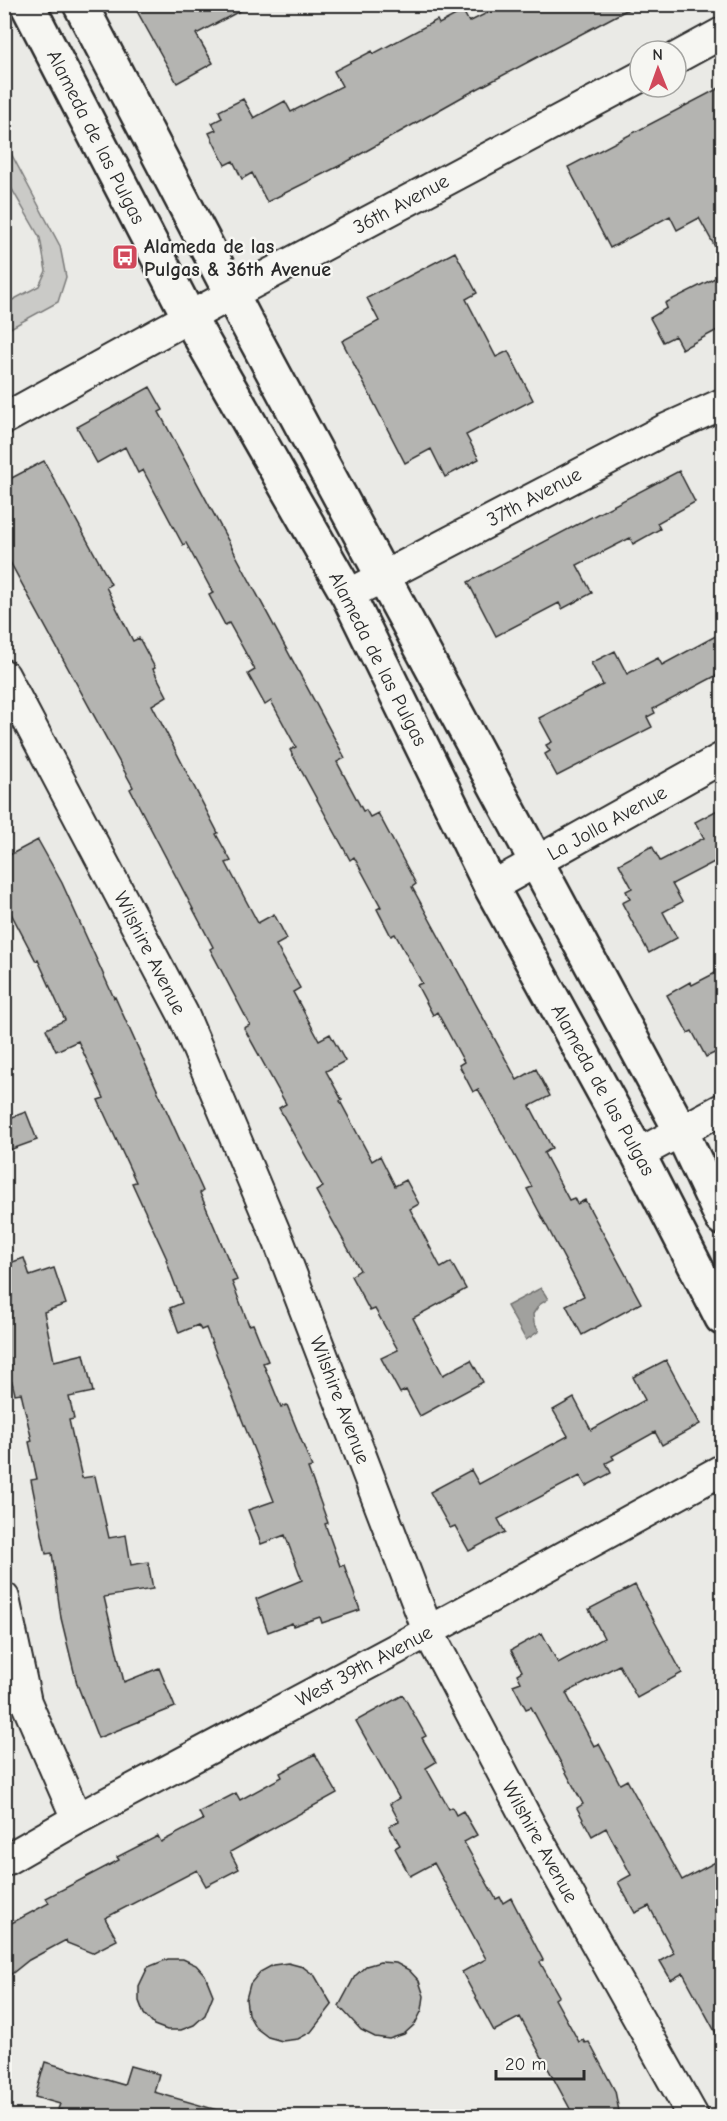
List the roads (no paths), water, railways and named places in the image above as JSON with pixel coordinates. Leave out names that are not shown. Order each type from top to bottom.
[{"type":"main road","name":"Alameda de las Pulgas","points":[[27,4],[189,317],[348,595],[491,887],[639,1154],[723,1318]]},
{"type":"main road","points":[[80,4],[232,294],[681,1131],[723,1218]]},
{"type":"street","points":[[688,52],[723,33]]},
{"type":"street","name":"36th Avenue","points":[[4,419],[189,317],[628,83]]},
{"type":"street","name":"37th Avenue","points":[[348,595],[664,430],[723,404]]},
{"type":"street","name":"Wilshire Avenue","points":[[4,675],[183,1014],[279,1242],[428,1631],[530,1825],[693,2116]]},
{"type":"street","name":"La Jolla Avenue","points":[[491,887],[723,758]]},
{"type":"street","points":[[639,1154],[723,1109]]},
{"type":"street","name":"West 39th Avenue","points":[[4,1861],[77,1819],[723,1470]]},
{"type":"street","points":[[4,1598],[27,1702],[77,1819]]},
{"type":"place","name":"Alameda de las Pulgas & 36th Avenue","points":[[125,257]]}]
